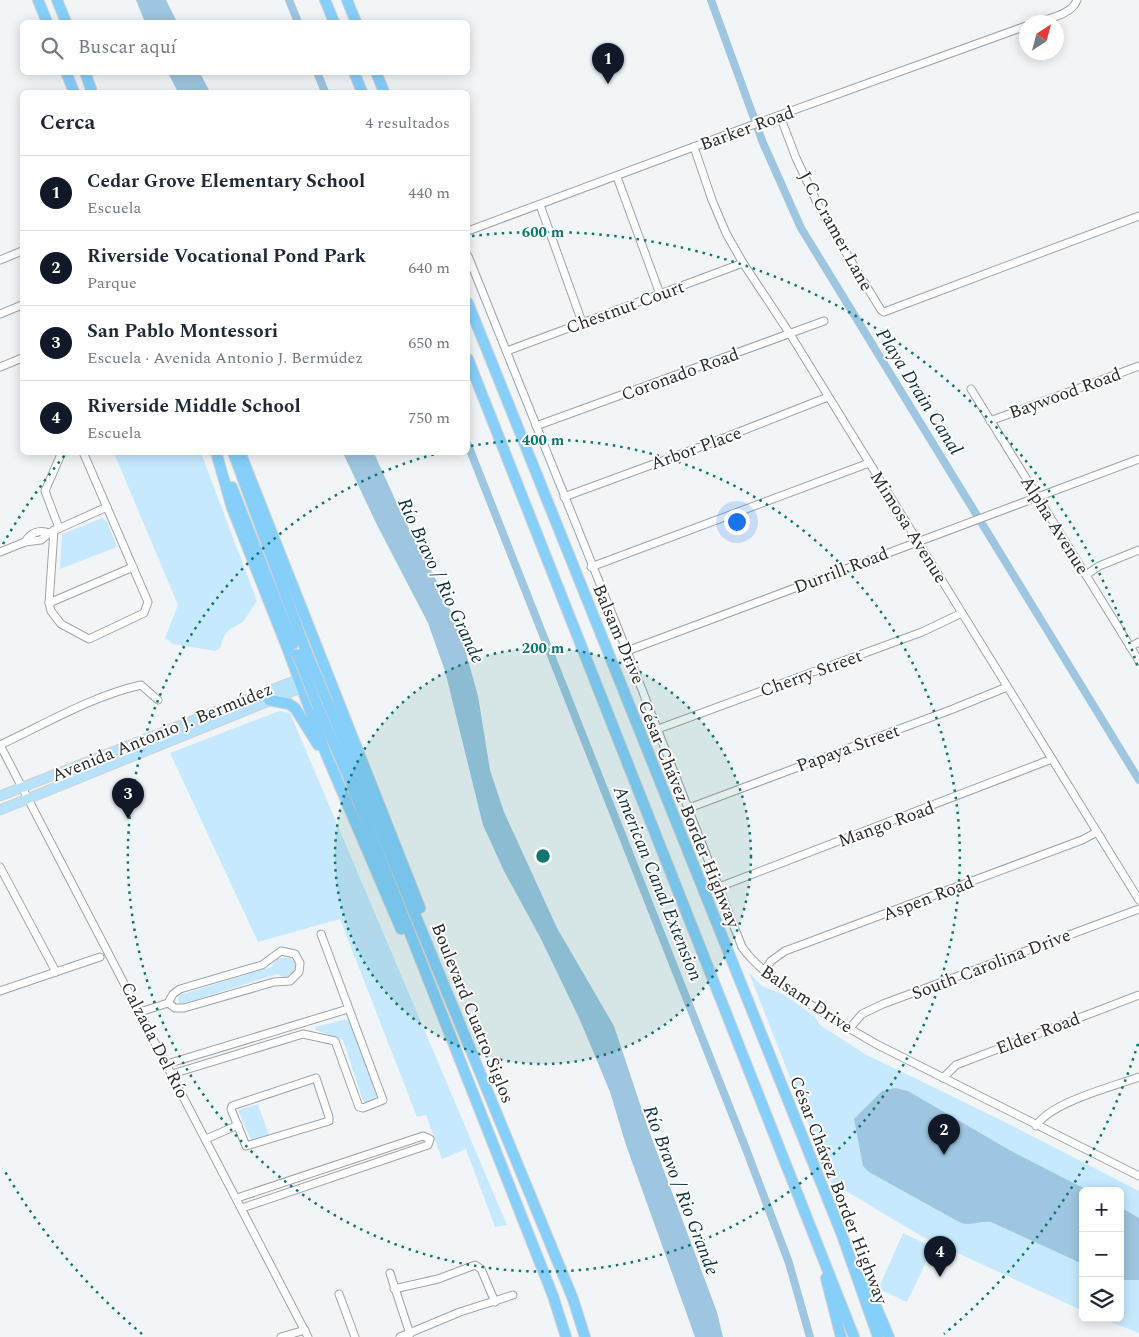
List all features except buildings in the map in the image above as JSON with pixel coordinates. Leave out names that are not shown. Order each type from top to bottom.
[{"type":"highway","points":[[38,0],[46,20]]},
{"type":"highway","points":[[57,0],[65,20]]},
{"type":"highway","points":[[325,0],[333,20]]},
{"type":"highway","points":[[347,0],[355,20]]},
{"type":"highway","points":[[67,75],[73,90]]},
{"type":"highway","points":[[86,75],[91,90]]},
{"type":"highway","points":[[355,75],[361,90]]},
{"type":"highway","points":[[377,75],[383,90]]},
{"type":"highway","name":"César Chávez Border Highway","points":[[470,308],[842,1234],[878,1337]]},
{"type":"highway","points":[[470,364],[854,1337]]},
{"type":"highway","points":[[218,455],[302,651]]},
{"type":"highway","points":[[218,455],[232,508],[302,651],[326,673],[472,1038],[479,1068]]},
{"type":"highway","points":[[234,455],[302,651],[300,683],[319,708]]},
{"type":"highway","points":[[241,455],[319,708],[326,754]]},
{"type":"highway","points":[[268,700],[282,702],[295,708],[326,754],[403,934],[423,969]]},
{"type":"highway","points":[[319,708],[315,706],[324,702],[339,705]]},
{"type":"highway","name":"Boulevard Cuatro Siglos","points":[[319,708],[394,862],[573,1299],[585,1337]]},
{"type":"highway","name":"Boulevard Cuatro Siglos","points":[[319,708],[350,781],[553,1296],[566,1337]]},
{"type":"highway","points":[[813,1232],[841,1337]]},
{"type":"highway","points":[[842,1234],[862,1272],[889,1337]]},
{"type":"main road","name":"Avenida Antonio J. Bermúdez","points":[[0,796],[326,673]]},
{"type":"main road","name":"Avenida Antonio J. Bermúdez","points":[[0,810],[268,700],[300,683]]},
{"type":"street","points":[[1057,15],[1073,8],[1077,0]]},
{"type":"street","name":"Barker Road","points":[[470,230],[1019,29]]},
{"type":"street","name":"J C Cramer Lane","points":[[780,116],[796,158],[823,215],[881,310],[887,312],[994,269],[1139,216]]},
{"type":"street","name":"Mimosa Avenue","points":[[694,147],[718,216],[743,263],[790,334],[1139,900]]},
{"type":"street","points":[[617,177],[660,294]]},
{"type":"street","points":[[540,205],[582,322]]},
{"type":"street","points":[[0,260],[20,252]]},
{"type":"street","name":"Balsam Drive","points":[[470,261],[591,567],[658,729],[742,947],[753,962],[764,971],[849,1029],[1036,1126],[1139,1176]]},
{"type":"street","name":"Chestnut Court","points":[[507,351],[743,263]]},
{"type":"street","points":[[0,314],[20,306]]},
{"type":"street","name":"Coronado Road","points":[[536,426],[824,321]]},
{"type":"street","points":[[0,367],[20,359]]},
{"type":"street","name":"Baywood Road","points":[[990,420],[1139,366]]},
{"type":"street","name":"Alpha Avenue","points":[[971,390],[1139,661]]},
{"type":"street","name":"Arbor Place","points":[[564,497],[711,444],[828,397]]},
{"type":"street","points":[[61,455],[45,491],[54,530],[49,603],[56,620],[83,638],[90,639],[144,613],[148,602],[84,455]]},
{"type":"street","name":"Durrill Road","points":[[627,651],[1139,459]]},
{"type":"street","points":[[591,567],[869,463]]},
{"type":"street","points":[[0,552],[25,542],[36,532],[54,530],[107,507]]},
{"type":"street","points":[[1086,575],[1099,566],[1139,550]]},
{"type":"street","points":[[49,603],[133,567]]},
{"type":"street","name":"Cherry Street","points":[[658,729],[922,632],[962,613]]},
{"type":"street","points":[[1130,647],[1139,642]]},
{"type":"street","points":[[0,745],[92,702],[140,685],[158,700]]},
{"type":"street","name":"Papaya Street","points":[[689,808],[1007,687]]},
{"type":"street","name":"Calzada Del Río","points":[[0,745],[306,1333]]},
{"type":"street","name":"Mango Road","points":[[719,887],[1052,759]]},
{"type":"street","name":"Aspen Road","points":[[764,971],[771,961],[785,951],[1054,851],[1097,832]]},
{"type":"street","points":[[0,867],[56,972]]},
{"type":"street","name":"South Carolina Drive","points":[[849,1029],[862,1014],[883,1004],[1139,909]]},
{"type":"street","points":[[172,1074],[303,1034],[336,1041],[359,1107],[363,1108],[383,1101],[384,1098],[348,1009],[321,934]]},
{"type":"street","points":[[140,1012],[168,1003],[173,994],[180,989],[262,965],[281,951],[295,954],[300,963],[299,972],[290,981],[274,982],[184,1008],[175,1008],[168,1003]]},
{"type":"street","points":[[1,990],[100,957]]},
{"type":"street","name":"Elder Road","points":[[943,1078],[956,1064],[1139,995]]},
{"type":"street","points":[[167,1064],[348,1009]]},
{"type":"street","points":[[300,1024],[303,1034]]},
{"type":"street","points":[[1036,1126],[1044,1115],[1060,1106],[1139,1077]]},
{"type":"street","points":[[314,1078],[318,1080],[330,1118],[328,1122],[248,1147],[238,1125],[231,1109],[232,1106],[314,1078]]},
{"type":"street","points":[[206,1139],[238,1125]]},
{"type":"street","points":[[237,1198],[424,1136],[430,1138],[428,1145],[242,1208]]},
{"type":"street","points":[[377,1151],[380,1161]]},
{"type":"street","points":[[303,1176],[306,1186]]},
{"type":"street","points":[[274,1186],[278,1195]]},
{"type":"street","points":[[394,1289],[438,1279],[475,1265],[481,1269],[495,1302]]},
{"type":"street","points":[[390,1273],[410,1334]]},
{"type":"street","points":[[339,1294],[355,1337]]},
{"type":"street","points":[[400,1337],[460,1312],[513,1295]]},
{"type":"street","points":[[281,1337],[306,1333]]},
{"type":"shaded area","points":[[136,0],[166,0],[176,20],[144,20]]},
{"type":"shaded area","points":[[169,75],[201,75],[209,90],[177,90]]},
{"type":"shaded area","points":[[115,455],[202,455],[257,601],[243,622],[229,630],[224,636],[220,648],[215,651],[173,644],[165,638],[178,605]]},
{"type":"shaded area","points":[[344,455],[375,455],[404,519],[445,597],[463,642],[478,696],[490,770],[504,812],[557,928],[614,1026],[649,1131],[717,1312],[723,1337],[695,1337],[626,1145],[610,1092],[580,1020],[541,939],[504,871],[483,825],[445,671],[428,623],[377,525]]},
{"type":"shaded area","points":[[102,518],[107,522],[117,547],[60,569],[62,534]]},
{"type":"shaded area","points":[[279,711],[290,713],[507,1225],[495,1227],[466,1149],[442,1159],[426,1115],[417,1117],[340,919],[258,942],[170,753]]},
{"type":"shaded area","points":[[277,958],[290,958],[295,962],[296,968],[293,976],[284,977],[277,974],[183,1004],[179,1003],[178,997],[180,995],[271,967]]},
{"type":"shaded area","points":[[749,973],[762,986],[785,995],[814,1016],[820,1025],[865,1054],[1003,1121],[1139,1191],[1139,1333],[1110,1322],[1124,1322],[1124,1187],[1079,1187],[1079,1309],[921,1236],[831,1182]]},
{"type":"shaded area","points":[[346,1019],[350,1022],[378,1095],[377,1099],[366,1104],[363,1101],[343,1040],[316,1030],[315,1027]]},
{"type":"shaded area","points":[[895,1088],[908,1091],[1011,1151],[1081,1187],[1079,1187],[1079,1262],[991,1222],[961,1223],[869,1172],[863,1166],[854,1119],[882,1091]]},
{"type":"shaded area","points":[[258,1104],[269,1135],[251,1140],[238,1110]]},
{"type":"shaded area","points":[[1124,1209],[1139,1218],[1139,1280],[1124,1280]]},
{"type":"shaded area","points":[[903,1233],[933,1247],[907,1302],[881,1290],[879,1287]]},
{"type":"waterway","name":"American Canal Extension","points":[[289,0],[297,20]]},
{"type":"waterway","name":"Playa Drain Canal","points":[[711,0],[763,143],[801,228],[1139,780]]},
{"type":"waterway","name":"American Canal Extension","points":[[318,75],[324,90]]},
{"type":"waterway","name":"American Canal Extension","points":[[470,450],[746,1149],[789,1263],[810,1337]]},
{"type":"place","name":"Cedar Grove Elementary School","points":[[608,84]]},
{"type":"place","name":"San Pablo Montessori","points":[[128,819]]},
{"type":"place","name":"Riverside Vocational Pond Park","points":[[944,1155]]},
{"type":"place","name":"Riverside Middle School","points":[[940,1277]]},
{"type":"water label","name":"Río Bravo / Rio Grande","points":[[442,580]]},
{"type":"water label","name":"Río Bravo / Rio Grande","points":[[682,1190]]}]
